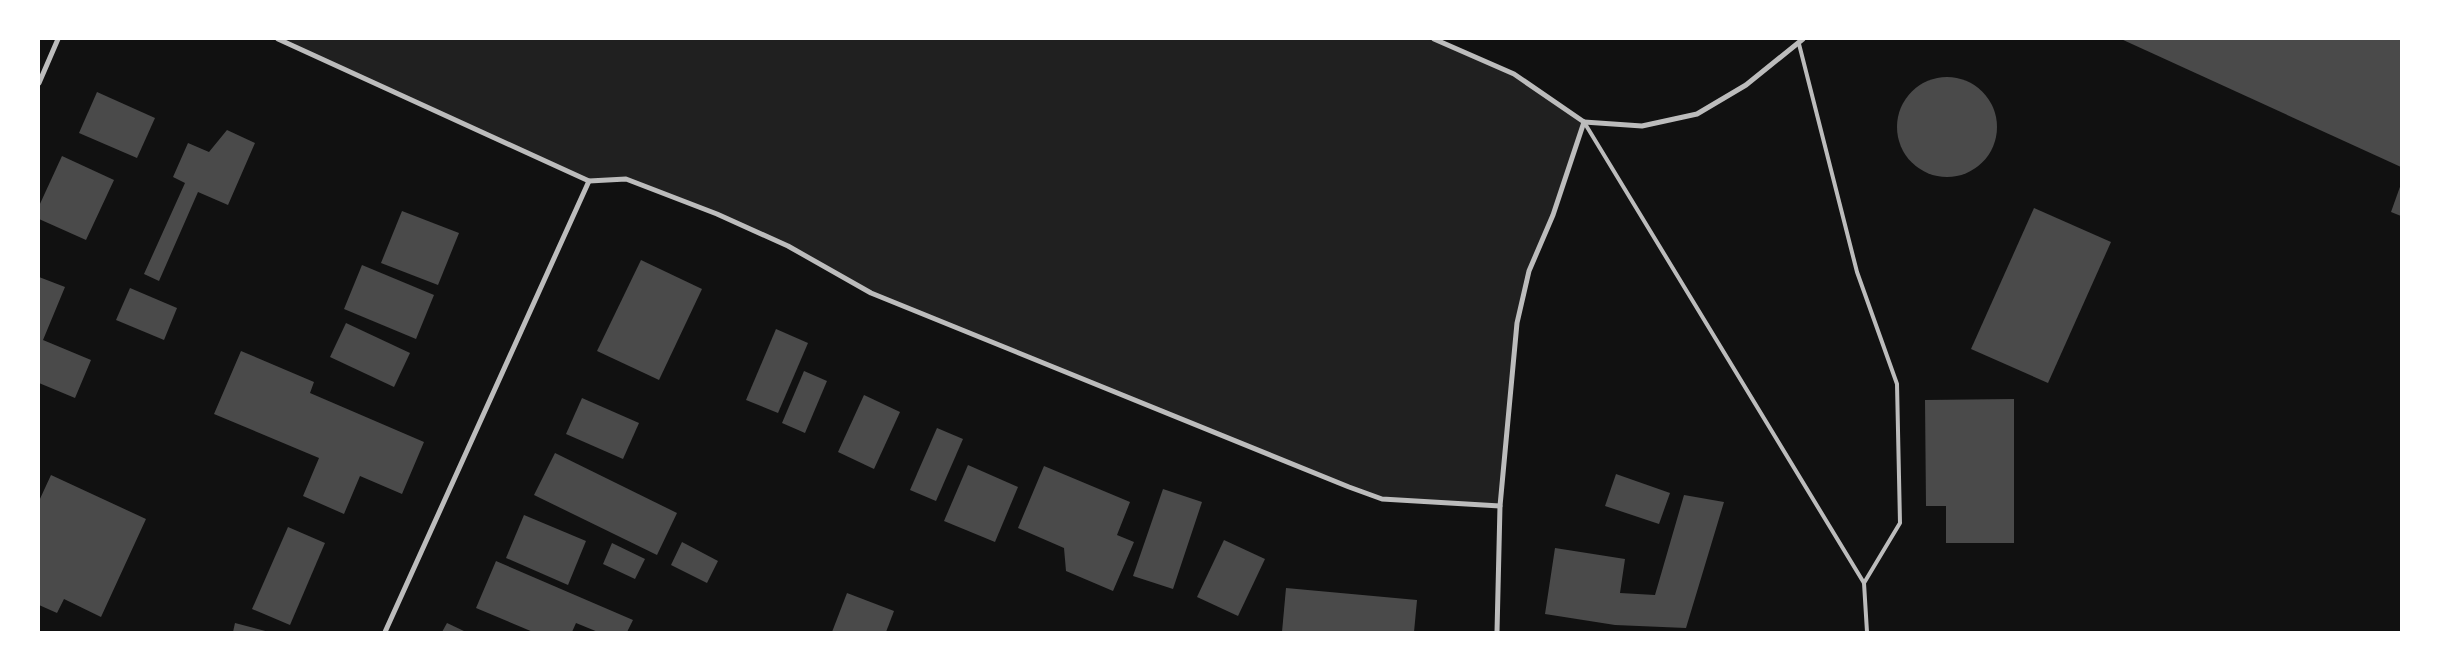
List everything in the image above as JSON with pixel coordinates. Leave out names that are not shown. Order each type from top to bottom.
[{"type":"street","points":[[39,83],[58,39]]},
{"type":"street","points":[[278,39],[589,180],[626,179],[717,214],[788,246],[871,293],[1382,499],[1500,506]]},
{"type":"street","points":[[1434,39],[1514,74],[1584,122],[1642,126],[1697,114],[1746,85],[1804,39]]},
{"type":"street","points":[[1497,632],[1500,506],[1517,323],[1529,271],[1553,215],[1584,122]]},
{"type":"street","points":[[385,632],[589,180]]},
{"type":"lane","points":[[1799,44],[1857,272],[1897,384],[1900,523],[1864,583]]},
{"type":"lane","points":[[1584,122],[1864,583],[1867,632]]},
{"type":"shaded area","points":[[278,39],[1434,39],[1514,74],[1584,122],[1553,215],[1529,271],[1517,323],[1500,506],[1382,499],[871,293],[788,246],[717,214],[627,179],[589,181]]},
{"type":"building","points":[[2121,39],[2401,39],[2401,167]]},
{"type":"building","points":[[1947,77],[1966,81],[1982,92],[1993,108],[1997,127],[1993,146],[1982,162],[1966,173],[1947,177],[1928,173],[1912,162],[1901,146],[1897,127],[1901,108],[1912,92],[1928,81]]},
{"type":"building","points":[[97,92],[155,118],[137,158],[79,133]]},
{"type":"building","points":[[227,130],[255,143],[228,205],[198,192],[159,281],[144,274],[185,183],[173,177],[188,143],[209,152]]},
{"type":"building","points":[[62,156],[114,180],[86,240],[39,219],[39,206]]},
{"type":"building","points":[[2401,184],[2401,216],[2391,212]]},
{"type":"building","points":[[2034,208],[2111,242],[2048,383],[1971,349]]},
{"type":"building","points":[[402,211],[459,233],[438,285],[381,263]]},
{"type":"building","points":[[641,260],[702,289],[659,380],[597,351]]},
{"type":"building","points":[[362,265],[434,295],[416,339],[344,309]]},
{"type":"building","points":[[39,277],[65,287],[43,340],[91,360],[75,398],[39,383]]},
{"type":"building","points":[[130,288],[177,308],[164,340],[116,320]]},
{"type":"building","points":[[346,323],[410,353],[394,387],[330,357]]},
{"type":"building","points":[[776,329],[808,343],[778,413],[746,400]]},
{"type":"building","points":[[241,351],[314,382],[310,393],[424,442],[402,494],[360,476],[344,514],[303,496],[319,458],[214,414]]},
{"type":"building","points":[[804,371],[827,381],[805,433],[782,423]]},
{"type":"building","points":[[864,395],[900,412],[874,469],[838,452]]},
{"type":"building","points":[[582,398],[639,423],[623,459],[566,434]]},
{"type":"building","points":[[2014,399],[2014,543],[1946,543],[1946,506],[1926,506],[1925,400]]},
{"type":"building","points":[[937,428],[963,439],[936,501],[910,490]]},
{"type":"building","points":[[555,453],[677,513],[657,555],[534,495]]},
{"type":"building","points":[[968,465],[1018,487],[995,542],[944,521]]},
{"type":"building","points":[[1044,466],[1130,502],[1117,535],[1134,542],[1113,591],[1066,571],[1064,548],[1018,528]]},
{"type":"building","points":[[1616,474],[1670,493],[1659,524],[1605,506]]},
{"type":"building","points":[[51,475],[146,519],[101,617],[64,599],[57,613],[39,605],[39,501]]},
{"type":"building","points":[[1163,489],[1202,502],[1173,589],[1133,576]]},
{"type":"building","points":[[1684,495],[1724,502],[1686,628],[1615,625],[1545,614],[1555,548],[1625,559],[1620,593],[1655,595]]},
{"type":"building","points":[[524,515],[586,541],[568,585],[506,558]]},
{"type":"building","points":[[288,527],[325,543],[290,625],[252,609]]},
{"type":"building","points":[[1224,540],[1265,559],[1238,616],[1197,597]]},
{"type":"building","points":[[682,542],[718,561],[707,583],[671,565]]},
{"type":"building","points":[[612,543],[645,559],[635,579],[603,564]]},
{"type":"building","points":[[496,561],[633,620],[627,632],[598,632],[576,623],[572,632],[533,632],[476,608]]},
{"type":"building","points":[[1286,588],[1417,600],[1414,632],[1282,632]]},
{"type":"building","points":[[847,593],[894,611],[886,632],[832,632]]},
{"type":"building","points":[[235,623],[269,632],[233,632]]},
{"type":"building","points":[[447,623],[466,632],[442,632]]}]
